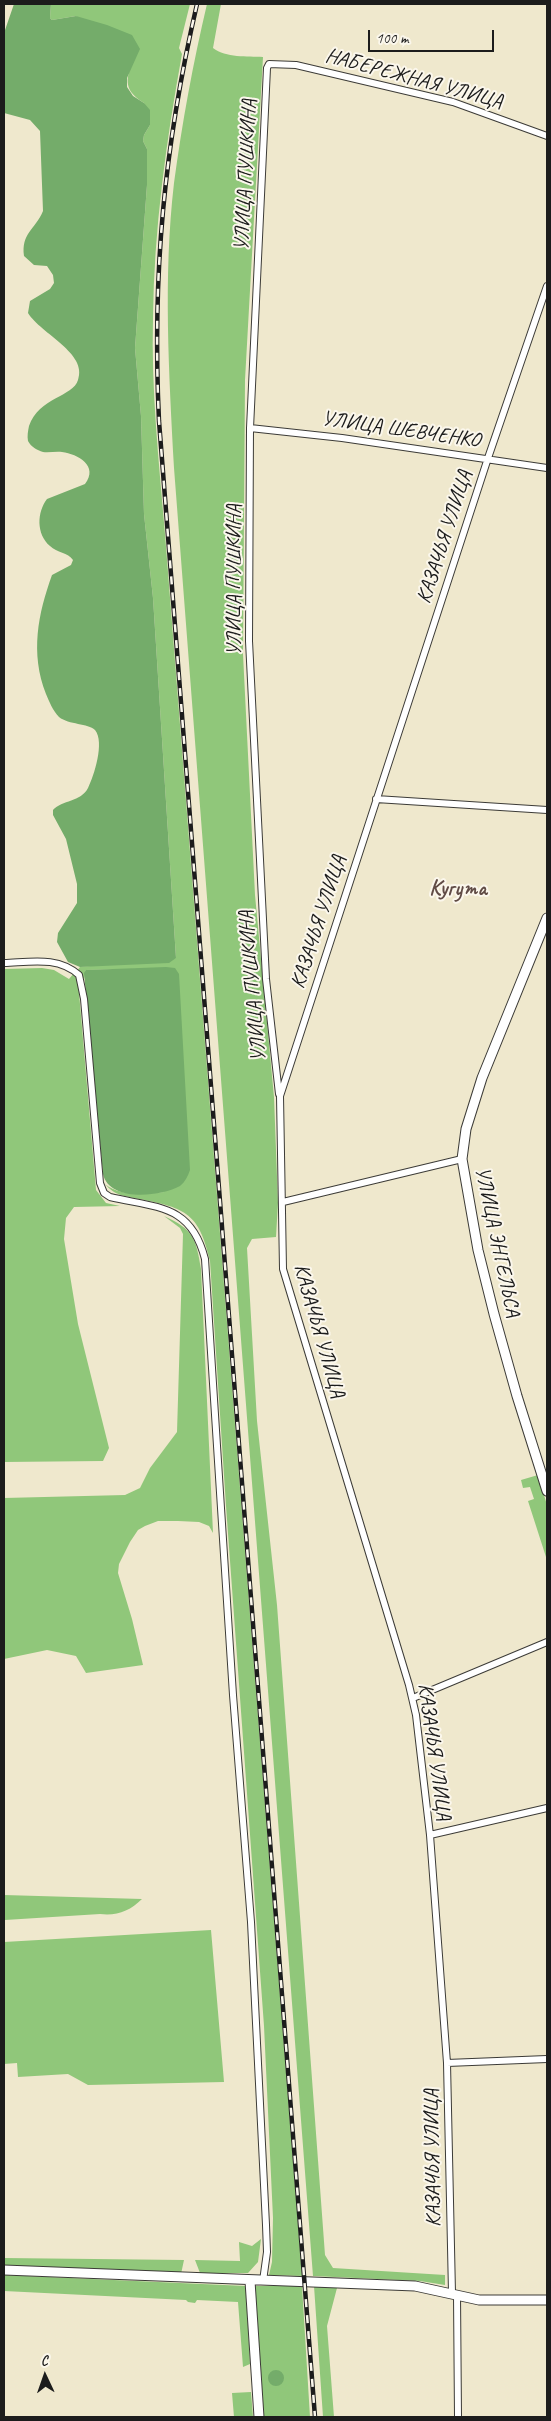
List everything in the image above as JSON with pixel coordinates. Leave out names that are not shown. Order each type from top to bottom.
[{"type":"main road","name":"УЛИЦА ЭНГЕЛЬСА","points":[[547,918],[482,1078],[466,1129],[462,1159],[478,1250],[494,1314],[547,1491]]},
{"type":"main road","points":[[4,2270],[415,2286],[479,2300],[547,2300]]},
{"type":"main road","points":[[250,2281],[259,2417]]},
{"type":"street","name":"НАБЕРЕЖНАЯ УЛИЦА","points":[[269,64],[296,65],[453,102],[547,136]]},
{"type":"street","name":"УЛИЦА ПУШКИНА","points":[[269,64],[267,68],[250,428],[251,696],[266,979],[280,1096]]},
{"type":"street","name":"КАЗАЧЬЯ УЛИЦА","points":[[458,2417],[448,2062],[430,1835],[413,1698],[288,1289],[281,1255],[283,1202],[280,1096],[488,458],[547,286]]},
{"type":"street","name":"УЛИЦА ШЕВЧЕНКО","points":[[250,428],[334,437],[547,468]]},
{"type":"street","points":[[376,799],[547,810]]},
{"type":"street","points":[[4,963],[50,961],[62,964],[79,976],[84,999],[100,1183],[104,1193],[110,1197],[167,1211],[182,1217],[193,1228],[200,1239],[205,1259],[233,1695],[251,1922],[267,2252],[263,2281]]},
{"type":"street","points":[[283,1202],[462,1159]]},
{"type":"street","points":[[413,1698],[547,1642]]},
{"type":"street","points":[[430,1835],[547,1808]]},
{"type":"street","points":[[448,2062],[547,2059]]},
{"type":"green space","points":[[14,4],[51,4],[50,18],[52,20],[76,16],[132,35],[140,49],[127,78],[127,87],[133,96],[144,103],[150,110],[150,125],[143,141],[147,149],[147,185],[135,348],[141,416],[144,514],[153,598],[176,958],[169,963],[80,967],[68,962],[57,942],[58,933],[77,903],[77,884],[66,839],[53,815],[53,810],[61,804],[85,793],[93,776],[99,742],[98,735],[92,728],[63,720],[59,717],[50,703],[41,679],[37,649],[43,604],[52,575],[71,565],[73,560],[45,541],[40,529],[40,516],[47,499],[85,484],[90,472],[85,462],[74,455],[60,452],[43,452],[34,448],[28,441],[29,426],[34,416],[48,403],[75,386],[79,370],[70,352],[34,321],[28,313],[30,301],[50,289],[54,283],[53,275],[47,266],[34,265],[24,256],[27,237],[43,211],[40,131],[30,120],[4,113],[4,33]]},
{"type":"green space","points":[[51,4],[190,4],[179,48],[182,54],[166,153],[158,219],[153,318],[154,399],[302,2276],[269,2275],[272,2262],[273,2218],[264,2026],[210,1261],[201,1233],[195,1223],[180,1210],[155,1202],[120,1195],[105,1184],[126,1193],[164,1192],[175,968],[86,970],[84,979],[77,971],[80,967],[176,958],[153,598],[144,514],[141,416],[135,348],[147,185],[147,149],[143,141],[150,125],[144,103],[132,93],[128,85],[130,69],[76,16],[52,20],[50,18]]},
{"type":"green space","points":[[207,4],[221,4],[213,48],[230,55],[263,57],[245,380],[243,654],[255,895],[274,1097],[278,1203],[276,1237],[252,1239],[247,1248],[257,1421],[277,1605],[325,2255],[333,2268],[445,2275],[445,2285],[420,2281],[313,2276],[170,397],[168,290],[174,183],[184,116]]},
{"type":"green space","points":[[42,968],[54,970],[69,979],[74,973],[78,981],[96,1190],[106,1203],[120,1206],[74,1207],[66,1218],[64,1239],[78,1324],[109,1448],[103,1461],[4,1462],[4,969]]},
{"type":"green space","points":[[175,968],[179,974],[190,1170],[180,1186],[160,1193],[136,1195],[115,1189],[107,1183],[103,1174],[84,973],[86,970]]},
{"type":"green space","points":[[164,1216],[181,1225],[192,1236],[201,1269],[213,1533],[209,1526],[199,1522],[158,1521],[138,1530],[130,1542],[119,1564],[118,1573],[143,1665],[86,1673],[76,1656],[47,1650],[4,1659],[4,1498],[125,1495],[140,1488],[150,1468],[177,1432],[183,1234],[180,1228]]},
{"type":"green space","points":[[538,1475],[547,1505],[546,1557],[528,1501],[534,1499],[530,1487],[523,1488],[521,1480]]},
{"type":"green space","points":[[4,1895],[142,1899],[128,1910],[112,1914],[5,1920]]},
{"type":"green space","points":[[211,1930],[224,2082],[88,2085],[68,2074],[18,2077],[17,2063],[4,2064],[4,1942]]},
{"type":"green space","points":[[261,2239],[258,2262],[248,2273],[200,2273],[195,2260],[240,2261],[239,2242],[252,2246]]},
{"type":"green space","points":[[4,2258],[184,2260],[181,2274],[4,2266]]},
{"type":"green space","points":[[4,2275],[246,2286],[250,2364],[243,2367],[238,2302],[197,2300],[195,2303],[186,2300],[4,2291]]},
{"type":"green space","points":[[254,2286],[302,2286],[310,2417],[262,2417]]},
{"type":"green space","points":[[314,2286],[337,2288],[327,2326],[334,2417],[323,2417]]},
{"type":"green space","points":[[276,2370],[282,2372],[284,2378],[282,2384],[276,2386],[270,2384],[268,2378],[270,2372]]},
{"type":"green space","points":[[251,2392],[253,2417],[234,2417],[232,2393]]},
{"type":"railway","points":[[197,4],[176,109],[163,211],[157,314],[159,421],[315,2417]]},
{"type":"district","name":"Кугута","points":[[458,889]]}]
